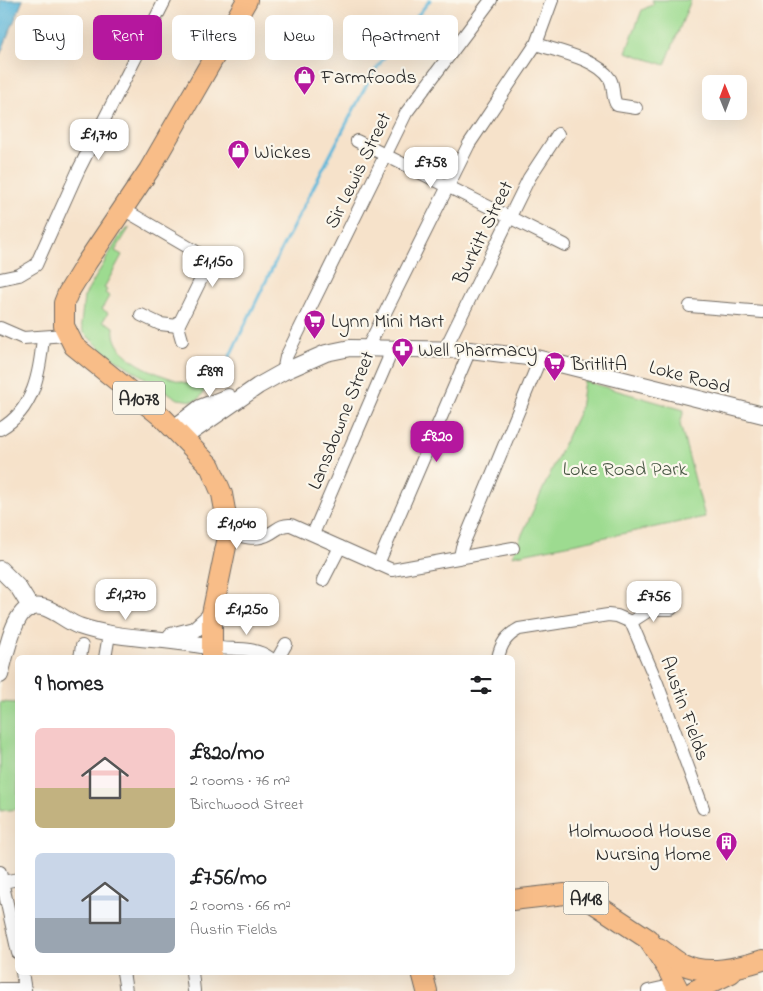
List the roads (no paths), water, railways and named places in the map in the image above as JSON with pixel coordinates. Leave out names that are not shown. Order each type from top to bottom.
[{"type":"main road","points":[[67,335],[63,316],[64,303],[68,293],[149,170],[247,0]]},
{"type":"main road","name":"A1078","points":[[67,335],[83,355],[184,429],[210,466],[222,494],[229,532],[212,614],[212,652]]},
{"type":"main road","name":"A148","points":[[515,900],[565,894],[586,898],[648,939],[674,959],[699,970],[725,969],[759,962]]},
{"type":"main road","name":"A148","points":[[648,939],[684,990],[759,962]]},
{"type":"street","points":[[0,279],[19,275],[36,265],[99,128],[165,0]]},
{"type":"street","name":"Sir Lewis Street","points":[[283,372],[286,357],[406,113],[491,0]]},
{"type":"street","points":[[368,348],[469,144],[534,48],[552,0]]},
{"type":"street","points":[[534,48],[568,60]]},
{"type":"street","points":[[534,48],[582,58],[608,76],[612,83],[614,101],[617,105],[636,108]]},
{"type":"street","name":"Burkitt Street","points":[[445,349],[529,178],[558,134]]},
{"type":"street","points":[[358,141],[565,245]]},
{"type":"street","points":[[123,209],[207,259],[208,270],[178,326],[182,340]]},
{"type":"street","points":[[690,306],[763,312]]},
{"type":"street","points":[[142,315],[160,324],[178,326]]},
{"type":"street","points":[[0,328],[23,338],[67,335]]},
{"type":"street","points":[[0,429],[22,412],[32,395],[41,362],[43,337]]},
{"type":"street","name":"Loke Road","points":[[184,429],[200,408],[258,386],[283,372],[326,353],[368,348],[470,350],[540,359],[763,415]]},
{"type":"street","name":"Lansdowne Street","points":[[313,534],[388,360],[390,348]]},
{"type":"street","points":[[378,564],[470,350]]},
{"type":"street","points":[[460,557],[462,548],[540,359]]},
{"type":"street","points":[[229,532],[242,537],[263,537],[286,525],[313,534],[378,564],[396,570],[512,548]]},
{"type":"street","points":[[323,580],[340,547]]},
{"type":"street","points":[[0,569],[18,587],[31,608]]},
{"type":"street","points":[[0,675],[17,618],[31,608],[48,609],[74,625],[110,635],[154,639],[212,652],[255,650],[264,655]]},
{"type":"street","points":[[499,655],[505,640],[510,634],[519,630],[608,615],[617,616],[631,622],[651,609],[671,609]]},
{"type":"street","points":[[154,639],[189,633],[212,614]]},
{"type":"street","name":"Austin Fields","points":[[631,622],[650,666],[703,808]]},
{"type":"street","points":[[106,655],[110,635]]},
{"type":"street","points":[[280,655],[286,644]]},
{"type":"street","points":[[15,879],[1,877],[15,940]]},
{"type":"street","points":[[0,989],[25,990],[22,975]]},
{"type":"street","points":[[123,975],[126,991]]},
{"type":"street","points":[[192,975],[194,991]]},
{"type":"street","points":[[648,991],[666,987],[684,990]]},
{"type":"water","points":[[0,0],[23,0],[17,15],[15,15],[0,55]]},
{"type":"waterway","points":[[227,362],[282,248],[369,80],[383,59],[430,0]]},
{"type":"place","name":"Farmfoods","points":[[305,95]]},
{"type":"place","name":"Wickes","points":[[238,170]]},
{"type":"place","name":"Lynn Mini Mart","points":[[315,339]]},
{"type":"place","name":"Well Pharmacy","points":[[402,368]]},
{"type":"place","name":"BritlitA","points":[[555,382]]},
{"type":"place","name":"Holmwood House Nursing Home","points":[[727,861]]},
{"type":"park label","name":"Loke Road Park","points":[[625,468]]}]
